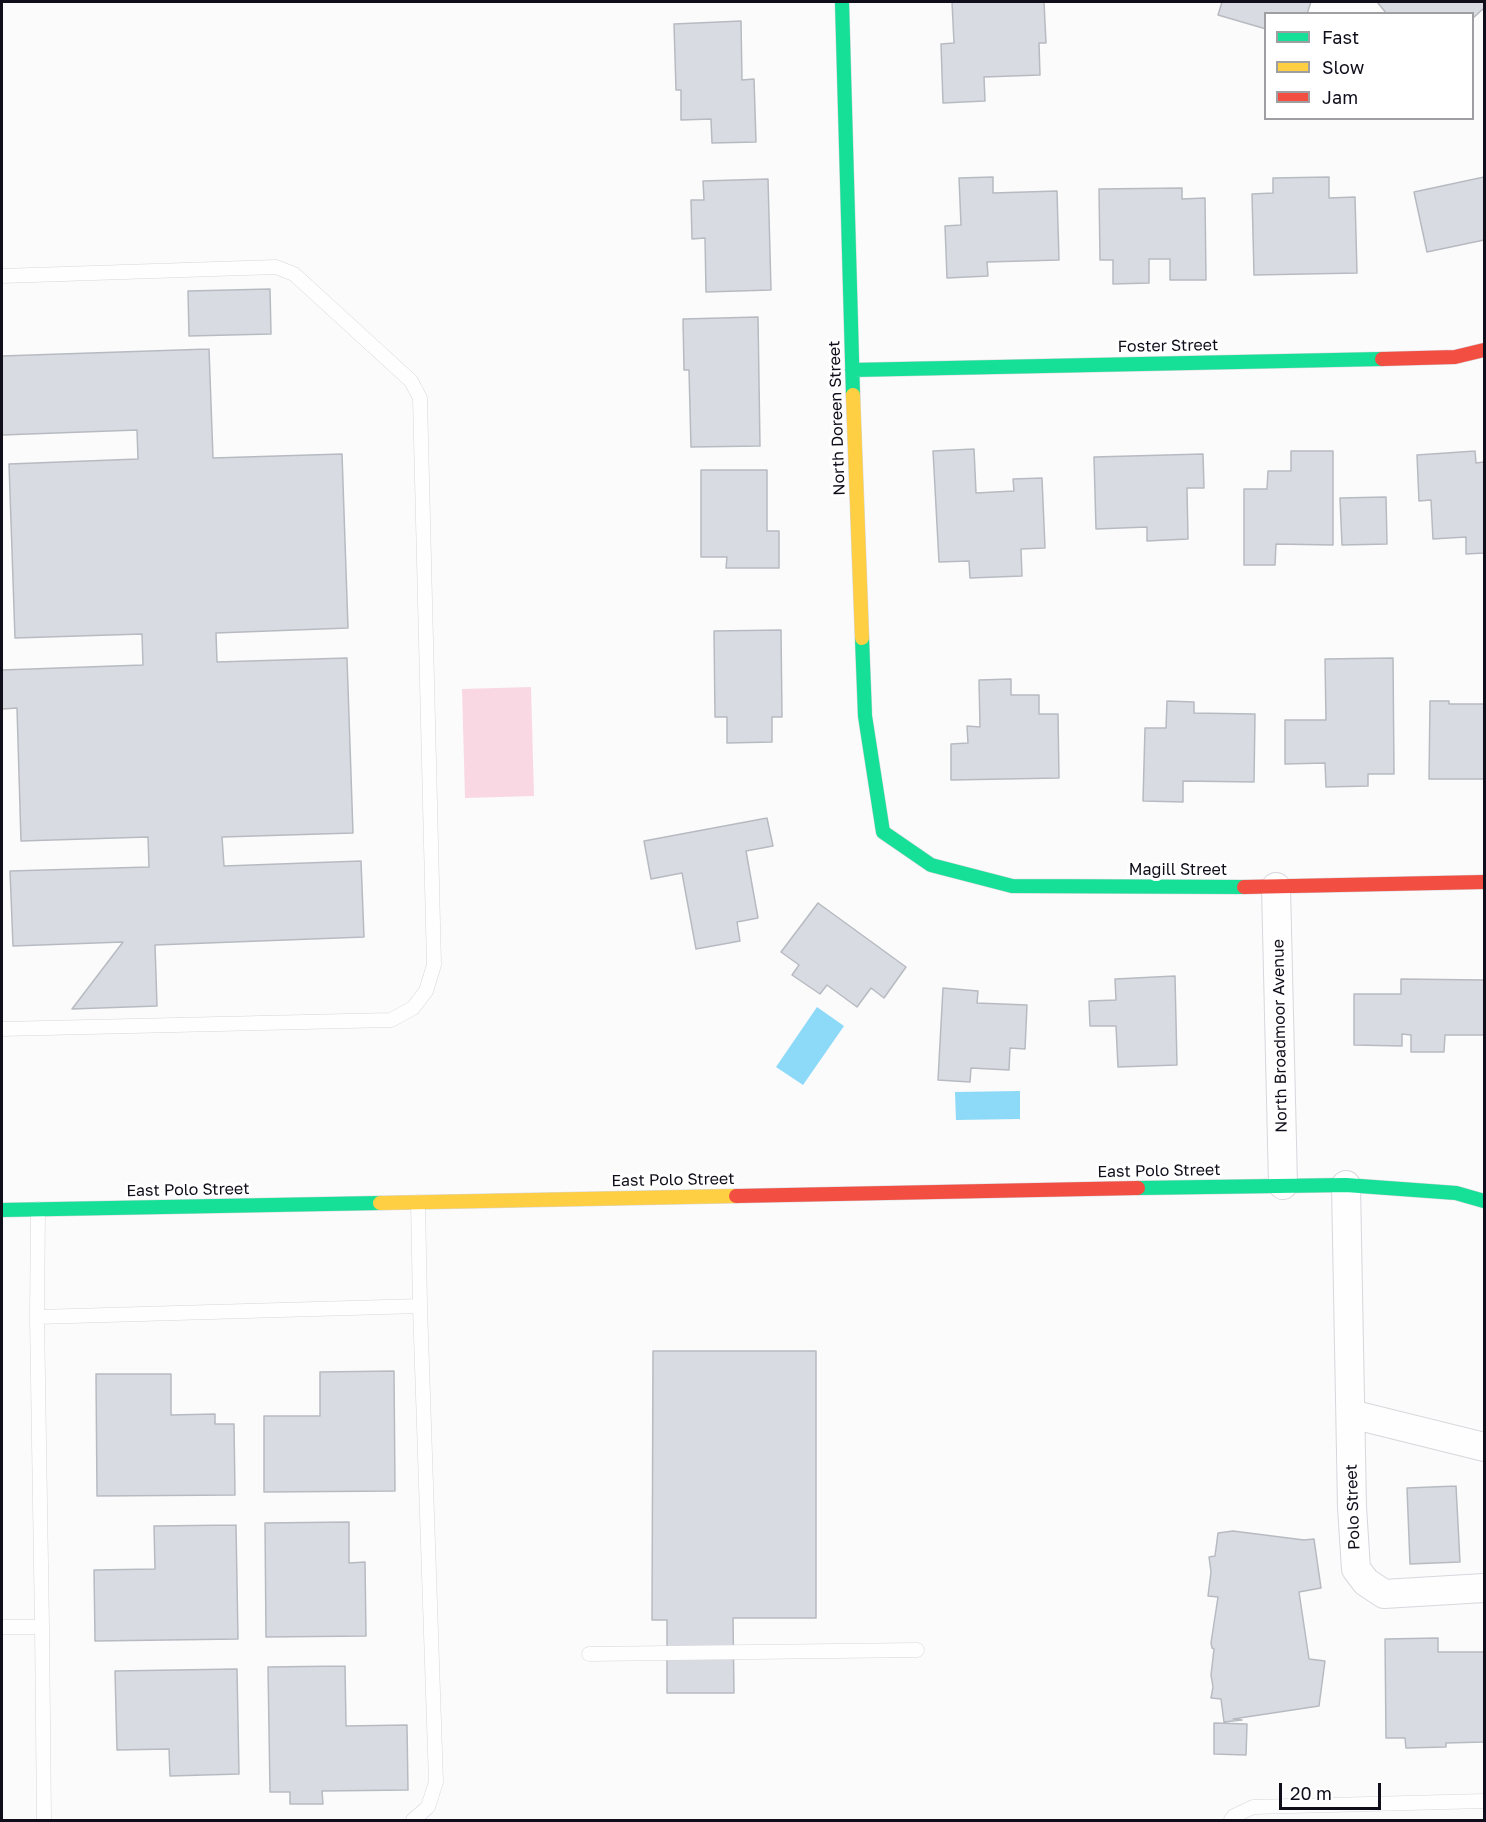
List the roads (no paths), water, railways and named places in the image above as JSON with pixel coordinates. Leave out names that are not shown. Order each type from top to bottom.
[{"type":"street","name":"North Doreen Street","points":[[842,2],[852,370],[865,716],[883,832]]},
{"type":"street","name":"Foster Street","points":[[852,370],[1455,357],[1485,350]]},
{"type":"street","name":"Magill Street","points":[[883,832],[931,865],[1012,886],[1276,888],[1485,882]]},
{"type":"street","name":"North Broadmoor Avenue","points":[[1276,888],[1283,1185]]},
{"type":"street","name":"East Polo Street","points":[[2,1210],[1346,1185]]},
{"type":"street","points":[[1346,1185],[1456,1193],[1485,1201]]},
{"type":"street","name":"Polo Street","points":[[1346,1185],[1356,1569],[1366,1582],[1384,1594],[1485,1588]]},
{"type":"street","points":[[1351,1414],[1485,1447]]},
{"type":"lane","points":[[2,276],[276,267],[294,274],[411,381],[420,398],[434,965],[426,991],[413,1008],[391,1020],[2,1029]]},
{"type":"lane","points":[[413,1821],[428,1807],[436,1782],[418,1202]]},
{"type":"lane","points":[[38,1209],[37,1317],[44,1821]]},
{"type":"lane","points":[[37,1317],[420,1306]]},
{"type":"lane","points":[[2,1627],[42,1627]]},
{"type":"lane","points":[[588,1654],[917,1650]]},
{"type":"lane","points":[[1231,1821],[1234,1816],[1253,1807],[1485,1801]]},
{"type":"water","points":[[817,1007],[844,1026],[803,1085],[776,1067]]},
{"type":"water","points":[[1020,1091],[1020,1119],[956,1120],[955,1092]]}]
